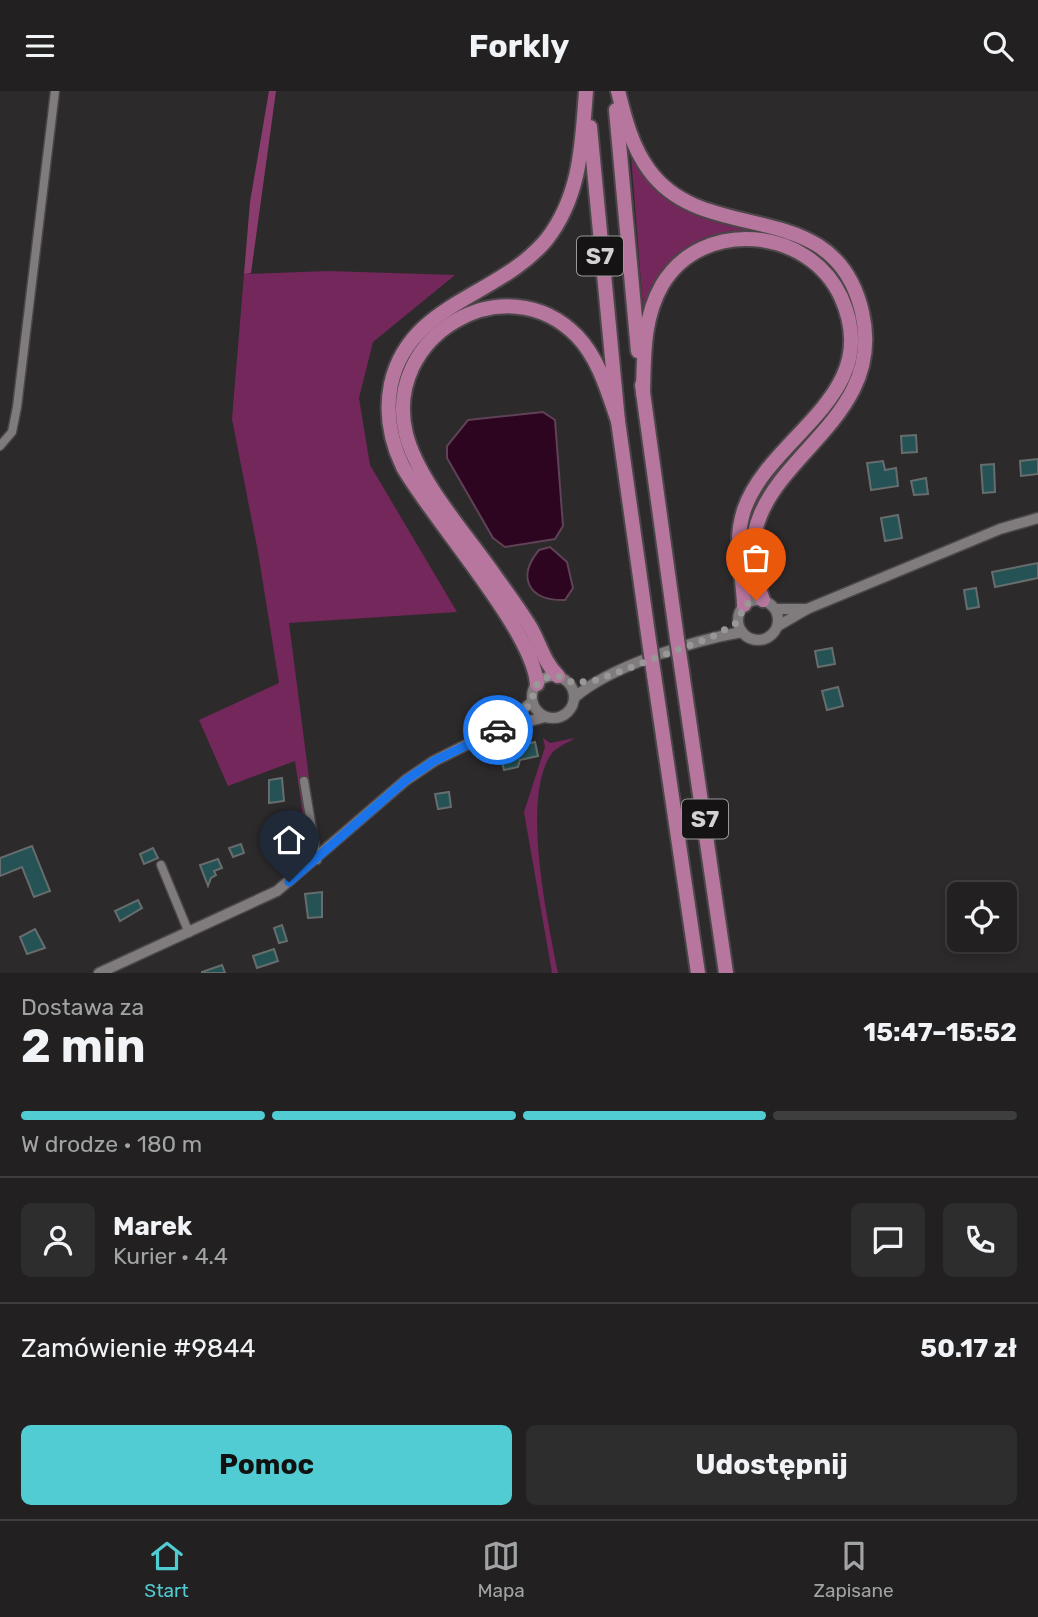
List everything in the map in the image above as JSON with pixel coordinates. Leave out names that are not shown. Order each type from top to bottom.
[{"type":"highway","name":"S7","points":[[587,91],[618,421],[698,973]]},
{"type":"highway","points":[[537,684],[532,663],[515,630],[403,467],[392,438],[388,404],[399,359],[419,330],[445,309],[522,264],[555,228],[567,205],[578,172],[587,91]]},
{"type":"highway","name":"S7","points":[[617,91],[643,393],[726,973]]},
{"type":"highway","points":[[617,91],[638,153],[662,184],[703,210],[772,225],[811,241],[842,269],[862,310],[864,355],[852,396],[778,483],[757,519],[752,553],[763,600]]},
{"type":"highway","points":[[643,393],[647,326],[654,299],[676,268],[704,247],[749,238],[782,244],[819,267],[841,297],[850,344],[839,387],[825,407],[767,472],[744,509],[738,541],[744,605]]},
{"type":"highway","points":[[563,679],[416,460],[404,421],[406,384],[424,347],[451,323],[481,310],[523,309],[555,320],[585,346],[598,368],[618,421]]},
{"type":"street","points":[[0,446],[12,432],[17,407],[55,91]]},
{"type":"street","points":[[740,627],[751,639],[762,640],[772,635],[778,626],[807,609],[1000,529],[1038,517]]},
{"type":"street","points":[[740,627],[744,605],[763,600],[776,609],[807,609]]},
{"type":"street","points":[[776,609],[778,626]]},
{"type":"street","points":[[502,727],[562,716],[570,709],[574,698],[597,680],[740,627]]},
{"type":"street","points":[[99,973],[277,891],[317,860],[406,780],[434,761],[502,727],[532,702],[537,684],[544,678],[597,680]]},
{"type":"street","points":[[563,679],[574,698]]},
{"type":"street","points":[[532,702],[545,717]]},
{"type":"street","points":[[304,781],[317,860]]},
{"type":"street","points":[[161,865],[189,933]]},
{"type":"shaded area","points":[[269,91],[276,91],[251,273],[244,274],[250,202]]},
{"type":"shaded area","points":[[631,156],[648,179],[666,196],[685,208],[704,216],[796,241],[787,241],[764,233],[740,232],[704,241],[675,261],[662,275],[643,307]]},
{"type":"shaded area","points":[[328,271],[455,275],[373,342],[359,398],[370,465],[457,612],[289,623],[317,840],[308,851],[295,761],[228,786],[199,720],[279,683],[258,552],[232,419],[244,274]]},
{"type":"shaded area","points":[[543,412],[555,420],[563,526],[555,539],[505,547],[493,538],[447,458],[447,446],[468,420]]},
{"type":"shaded area","points":[[550,547],[567,562],[573,588],[565,600],[543,597],[530,586],[528,570],[532,560],[539,550]]},
{"type":"shaded area","points":[[543,738],[550,743],[575,738],[552,753],[543,773],[538,799],[539,860],[558,973],[552,973],[524,812],[545,747]]},
{"type":"building","points":[[916,435],[917,452],[902,453],[901,436]]},
{"type":"building","points":[[1038,459],[1038,474],[1021,476],[1020,461]]},
{"type":"building","points":[[883,461],[885,470],[896,468],[898,486],[871,490],[867,463]]},
{"type":"building","points":[[994,464],[995,492],[983,493],[981,465]]},
{"type":"building","points":[[926,478],[928,494],[914,495],[911,481]]},
{"type":"building","points":[[898,515],[902,538],[885,541],[881,518]]},
{"type":"building","points":[[1038,563],[1038,578],[995,587],[992,572]]},
{"type":"building","points":[[976,588],[979,607],[967,609],[964,590]]},
{"type":"building","points":[[832,648],[835,664],[818,667],[815,651]]},
{"type":"building","points":[[838,687],[843,706],[827,710],[822,691]]},
{"type":"building","points":[[535,742],[538,756],[520,760],[518,767],[504,770],[500,755],[523,749],[522,745]]},
{"type":"building","points":[[282,778],[284,801],[269,803],[269,780]]},
{"type":"building","points":[[449,792],[451,807],[438,809],[435,794]]},
{"type":"building","points":[[290,826],[294,836],[272,847],[269,832]]},
{"type":"building","points":[[241,844],[244,853],[233,857],[229,848]]},
{"type":"building","points":[[32,846],[50,891],[34,897],[22,867],[0,876],[0,858]]},
{"type":"building","points":[[153,848],[158,858],[144,864],[140,854]]},
{"type":"building","points":[[218,859],[222,868],[214,871],[216,875],[211,878],[208,886],[200,865]]},
{"type":"building","points":[[322,892],[322,917],[308,918],[305,894]]},
{"type":"building","points":[[138,900],[142,908],[120,921],[115,911]]},
{"type":"building","points":[[282,925],[287,941],[279,943],[274,928]]},
{"type":"building","points":[[35,929],[45,948],[27,954],[20,937]]},
{"type":"building","points":[[274,949],[278,961],[257,968],[253,956]]},
{"type":"building","points":[[222,965],[225,973],[202,973],[202,972]]},
{"type":"way so far","points":[[498,730],[520,715],[532,702],[534,688],[544,678],[558,676],[574,683],[597,680],[712,637],[738,622],[739,612],[744,605],[756,600]]},
{"type":"route","points":[[289,882],[406,780],[434,761],[498,730]]}]
